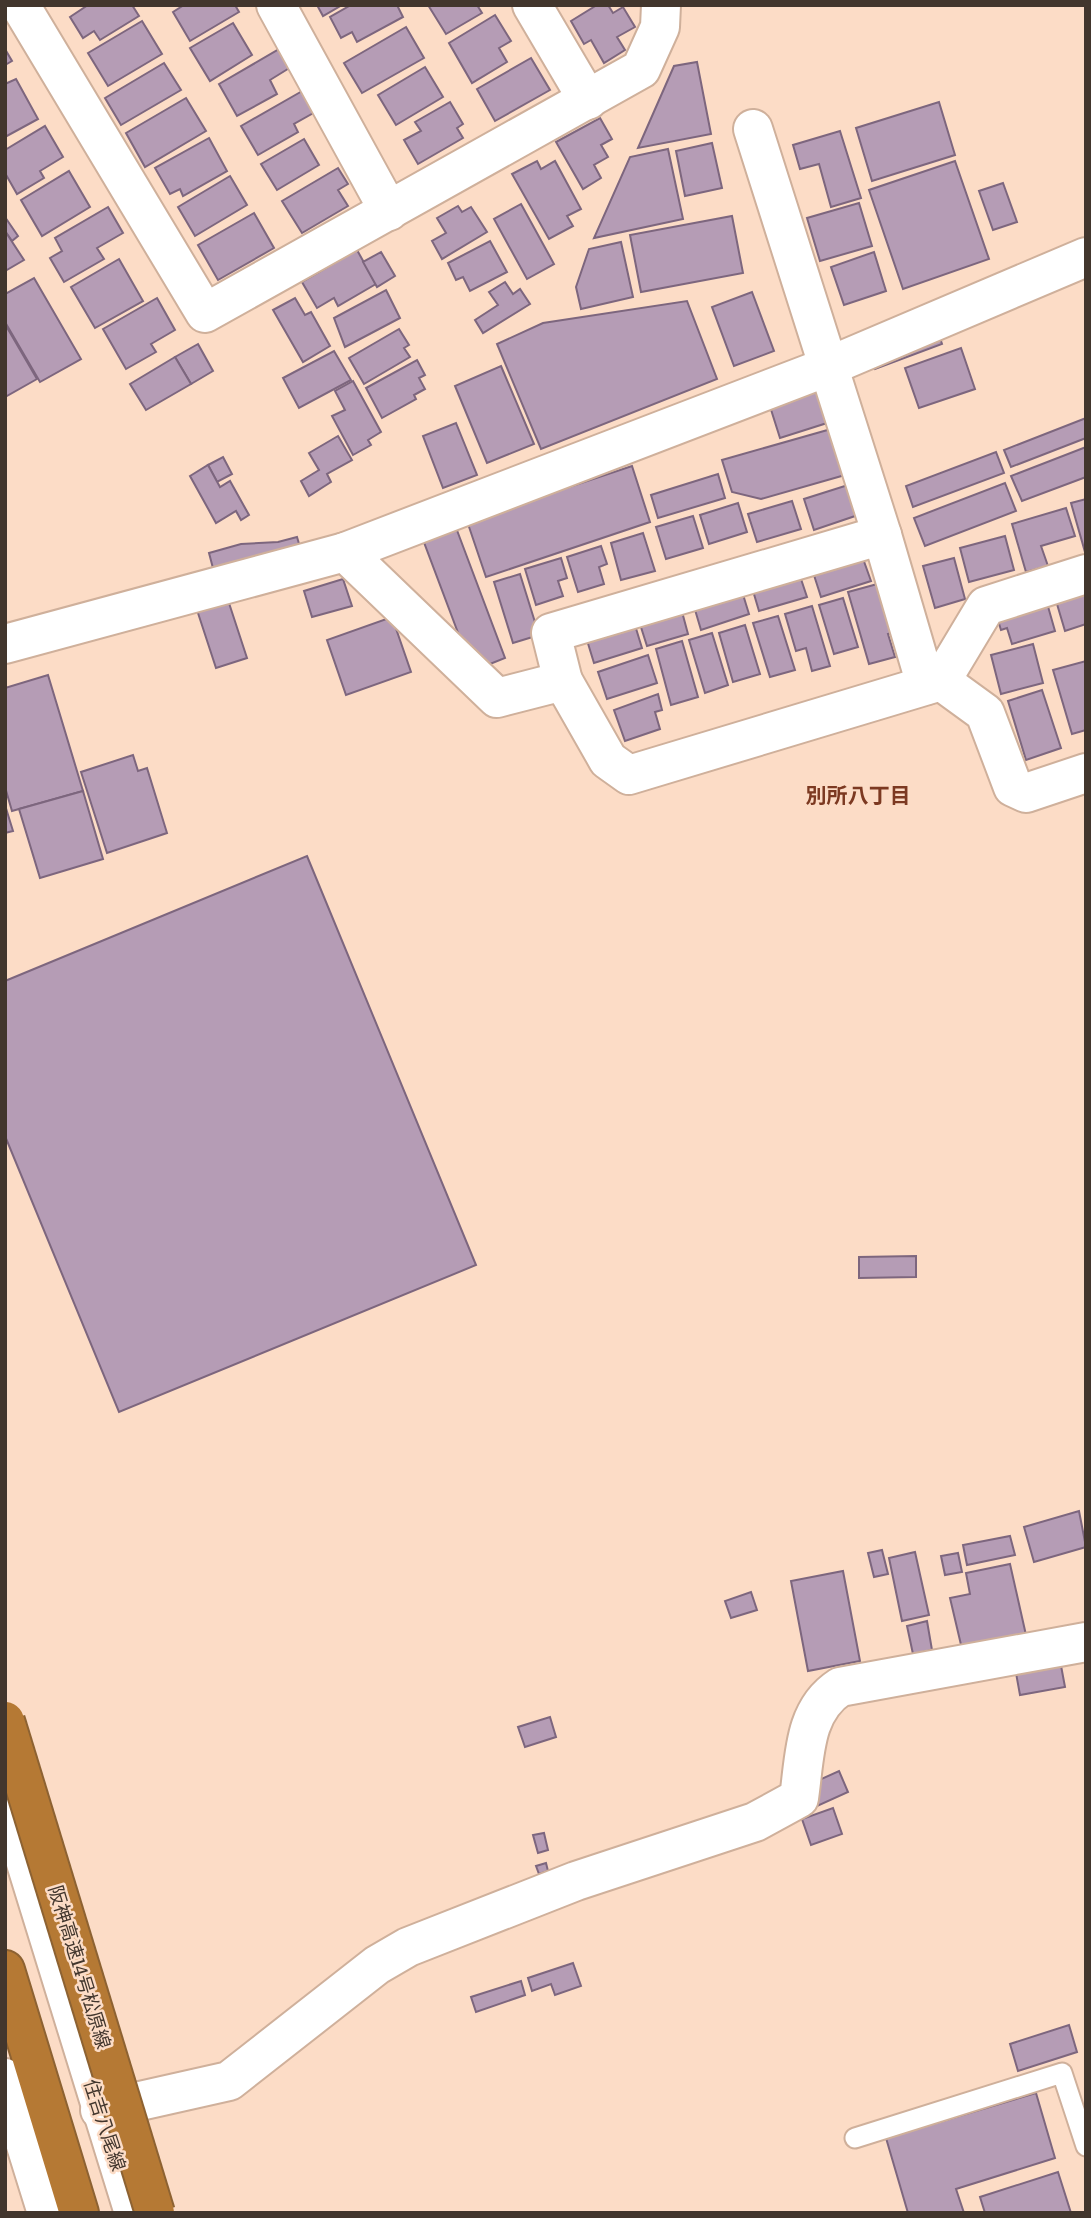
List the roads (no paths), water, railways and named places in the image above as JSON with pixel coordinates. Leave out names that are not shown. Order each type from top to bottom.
[{"type":"highway","name":"阪神高速14号松原線","points":[[5,1721],[155,2213]]},
{"type":"highway","points":[[5,1970],[79,2213]]},
{"type":"street","points":[[20,5],[205,313],[641,69],[660,27],[661,5]]},
{"type":"street","points":[[276,5],[389,211]]},
{"type":"street","points":[[532,5],[587,100]]},
{"type":"street","points":[[753,129],[827,367],[934,683],[985,713],[1013,787],[1026,793],[1086,773]]},
{"type":"street","points":[[5,644],[345,552],[827,367],[1086,257]]},
{"type":"street","points":[[882,535],[551,633],[563,681],[608,760],[629,775],[934,683],[986,606],[1086,574]]},
{"type":"street","points":[[345,552],[497,698],[563,681]]},
{"type":"street","points":[[100,2110],[229,2081],[377,1965],[408,1947],[576,1881],[755,1822],[799,1798],[808,1731],[822,1698],[840,1687],[1086,1642]]},
{"type":"street","name":"住吉八尾線","points":[[5,1795],[100,2110],[134,2213]]},
{"type":"street","points":[[5,2078],[47,2213]]},
{"type":"lane","points":[[855,2138],[1062,2073],[1086,2146]]},
{"type":"district","name":"別所八丁目","points":[[858,796]]}]
